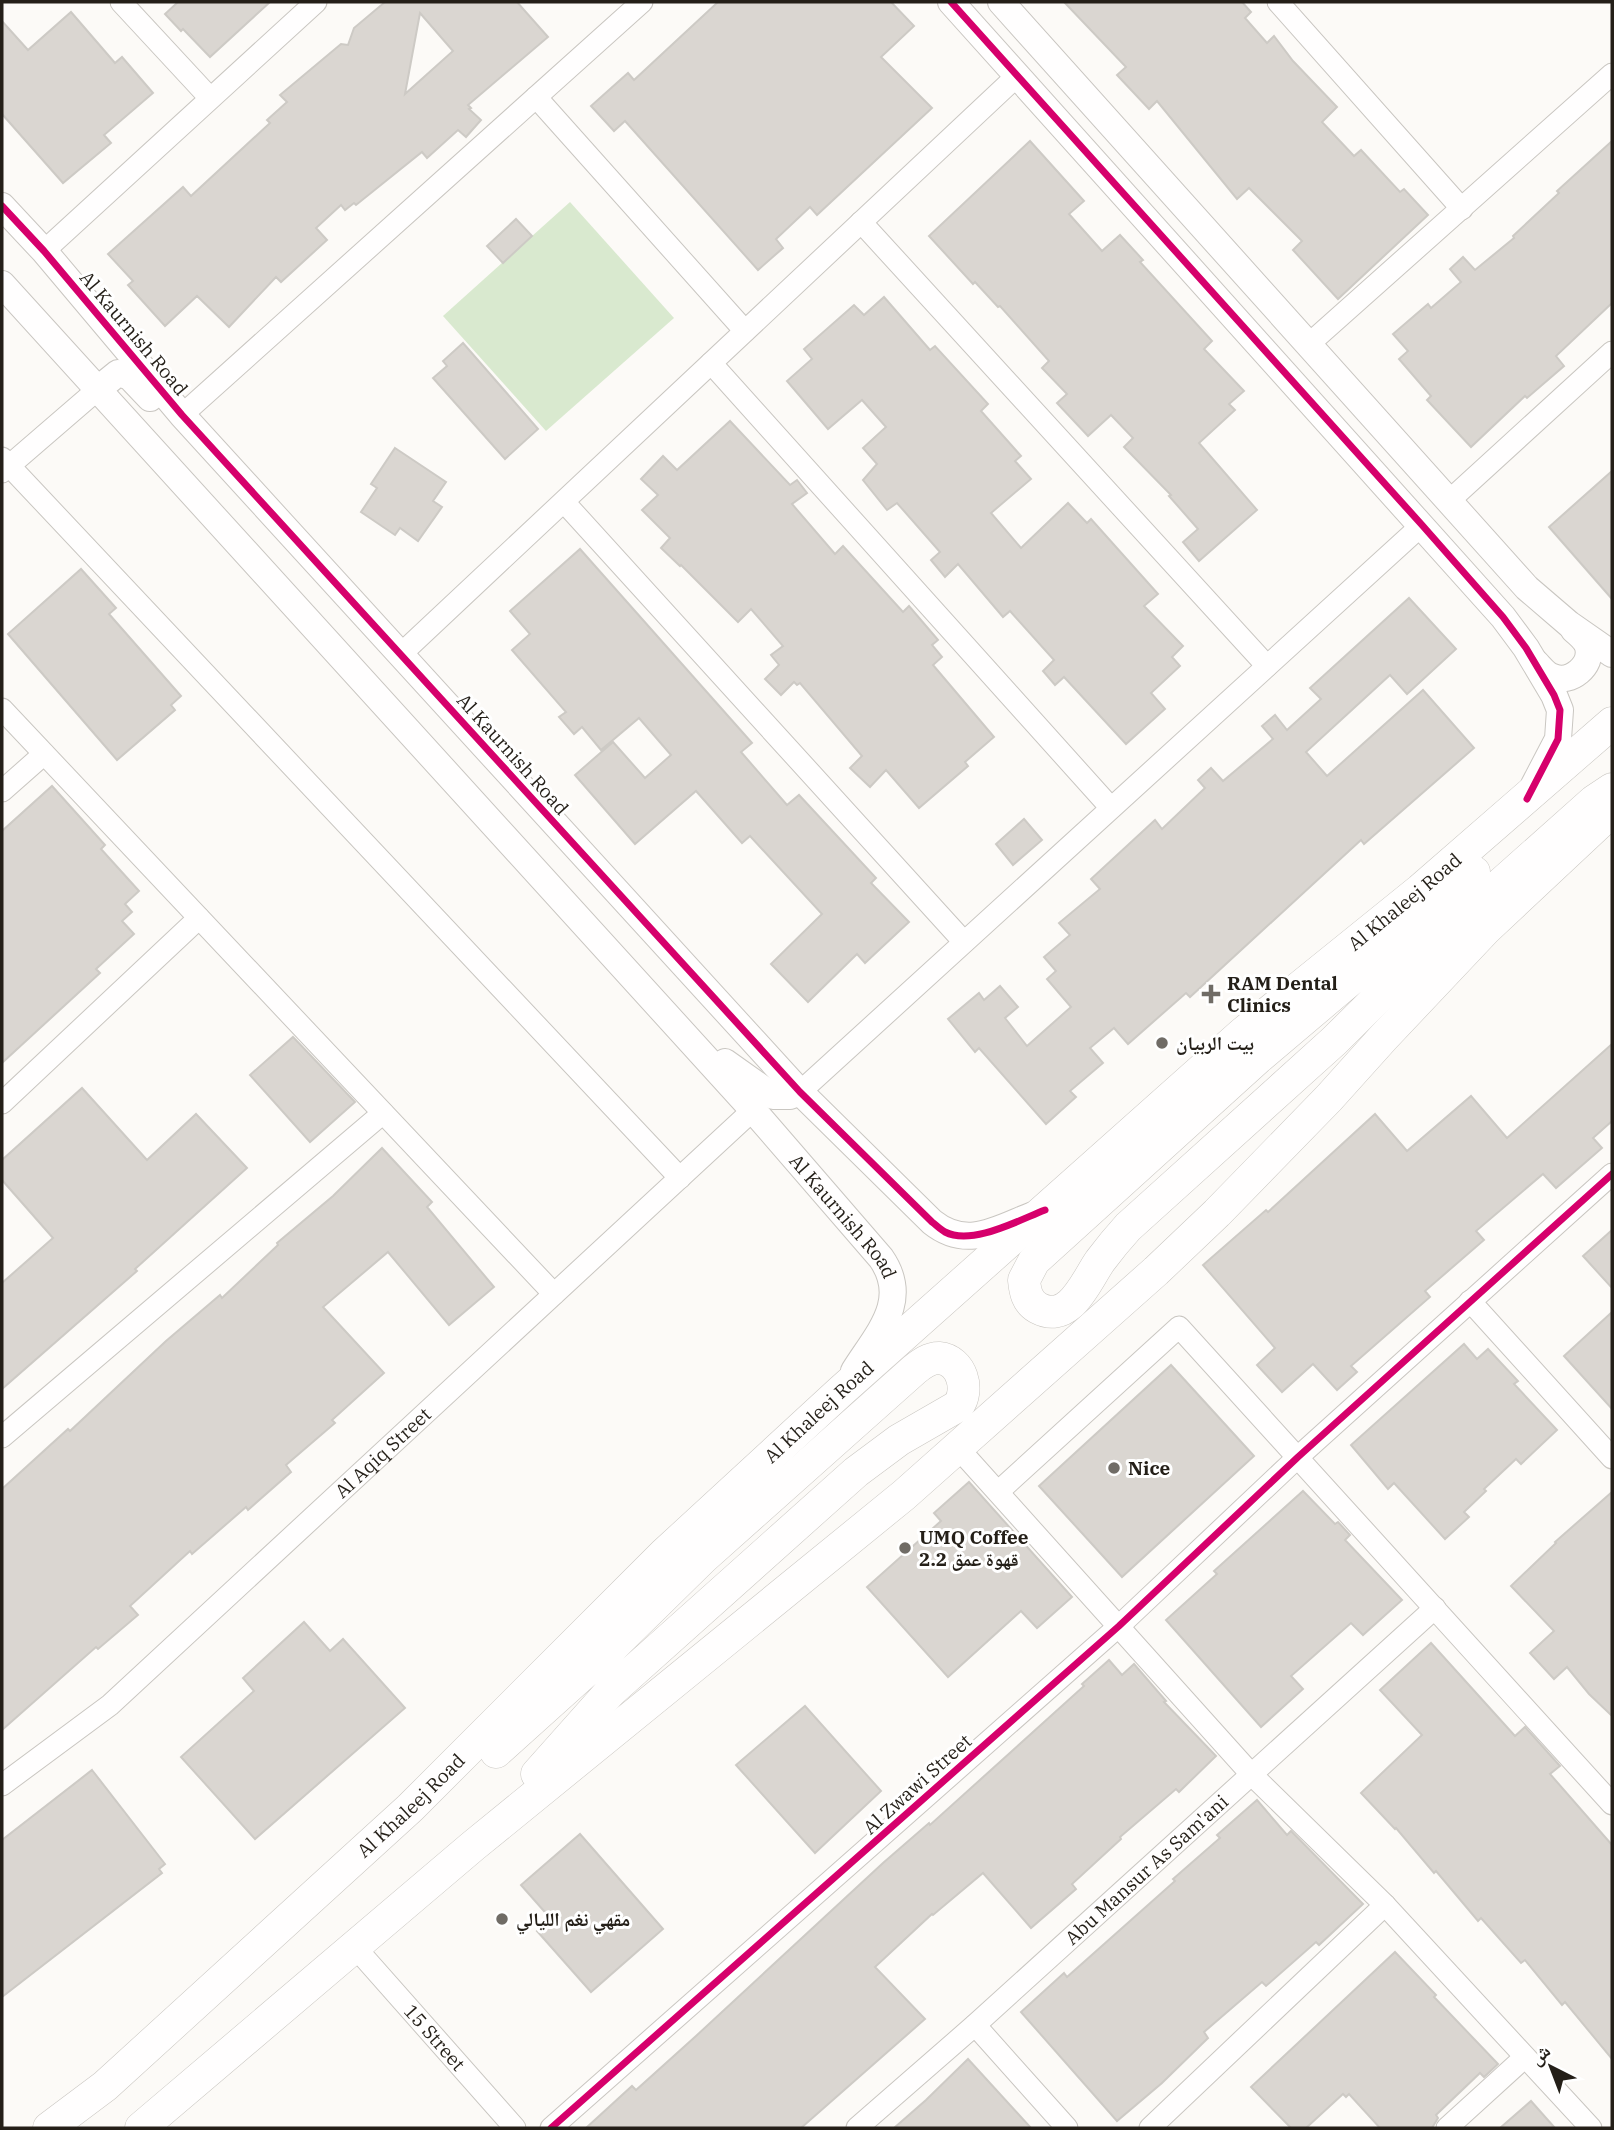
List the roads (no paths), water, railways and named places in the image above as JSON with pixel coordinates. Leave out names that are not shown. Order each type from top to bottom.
[{"type":"main road","name":"Al Khaleej Road","points":[[49,2128],[105,2086],[341,1871],[477,1743],[664,1554],[841,1391],[1243,1033],[1420,890],[1604,731]]},
{"type":"main road","points":[[1604,731],[1507,842],[1408,931],[1258,1058],[1034,1261],[1024,1280],[1028,1298],[1034,1306],[1051,1311],[1060,1311],[1069,1306],[1084,1288],[1104,1255],[1129,1227],[1334,1041],[1421,955],[1594,801],[1612,789]]},
{"type":"main road","points":[[141,2128],[473,1846],[905,1495],[1156,1271],[1217,1213],[1329,1098],[1486,929],[1612,811]]},
{"type":"main road","points":[[341,1871],[476,1770],[607,1653],[703,1558],[914,1370],[931,1359],[939,1358],[953,1365],[964,1382],[964,1399],[958,1406],[899,1440],[856,1472],[610,1692],[473,1846]]},
{"type":"street","points":[[121,2],[210,98]]},
{"type":"street","points":[[44,251],[316,2]]},
{"type":"street","points":[[182,415],[642,2]]},
{"type":"street","points":[[951,2],[1503,617],[1532,659],[1560,710],[1558,740],[1527,799]]},
{"type":"street","points":[[1001,2],[1527,588],[1569,624],[1612,654]]},
{"type":"street","points":[[1278,2],[1462,209]]},
{"type":"street","points":[[1309,344],[1612,74]]},
{"type":"street","points":[[401,654],[1017,75]]},
{"type":"street","points":[[536,97],[745,331]]},
{"type":"street","name":"Al Kaurnish Road","points":[[2,206],[44,251],[182,415],[800,1092],[945,1232],[956,1236],[982,1235],[1045,1210]]},
{"type":"street","points":[[861,222],[1267,666]]},
{"type":"street","name":"Al Kaurnish Road","points":[[2,284],[753,1110],[890,1269],[894,1291],[890,1314],[841,1391]]},
{"type":"street","points":[[1450,500],[1612,352]]},
{"type":"street","points":[[711,363],[1111,808]]},
{"type":"street","points":[[259,498],[221,473],[130,377],[118,373],[4,465],[680,1178]]},
{"type":"street","points":[[564,502],[964,942]]},
{"type":"street","points":[[654,1002],[739,1074],[773,1096],[790,1096],[800,1092],[1423,525]]},
{"type":"street","points":[[1532,659],[1554,678],[1564,679],[1578,672],[1587,661],[1588,645],[1569,624]]},
{"type":"street","points":[[2,709],[554,1294]]},
{"type":"street","points":[[2,792],[44,754]]},
{"type":"street","points":[[1566,855],[1612,833]]},
{"type":"street","points":[[2,1103],[199,918]]},
{"type":"street","name":"Al Aqiq Street","points":[[2,1785],[110,1705],[753,1110]]},
{"type":"street","points":[[2,1437],[383,1113]]},
{"type":"street","name":"Al Zwawi Street","points":[[551,2128],[1119,1626],[1298,1457],[1612,1174]]},
{"type":"street","points":[[1469,1301],[1608,1446]]},
{"type":"street","points":[[999,1491],[1179,1327],[1612,1804]]},
{"type":"street","points":[[958,1448],[1251,1774],[1385,1905],[1591,2128]]},
{"type":"street","name":"Abu Mansur As Sam'ani","points":[[857,2128],[975,2025],[1435,1608]]},
{"type":"street","points":[[1150,2128],[1385,1905]]},
{"type":"street","name":"15 Street","points":[[354,1946],[515,2128]]},
{"type":"street","points":[[975,2025],[1067,2128]]},
{"type":"street","points":[[1447,2128],[1525,2057]]},
{"type":"place","name":"RAM Dental Clinics","points":[[1211,994]]},
{"type":"place","name":"بيت الربيان","points":[[1162,1043]]},
{"type":"place","name":"Nice","points":[[1114,1468]]},
{"type":"place","name":"UMQ Coffee 2.2 قهوة عمق","points":[[905,1548]]},
{"type":"place","name":"مقهي نغم الليالي","points":[[502,1919]]}]
